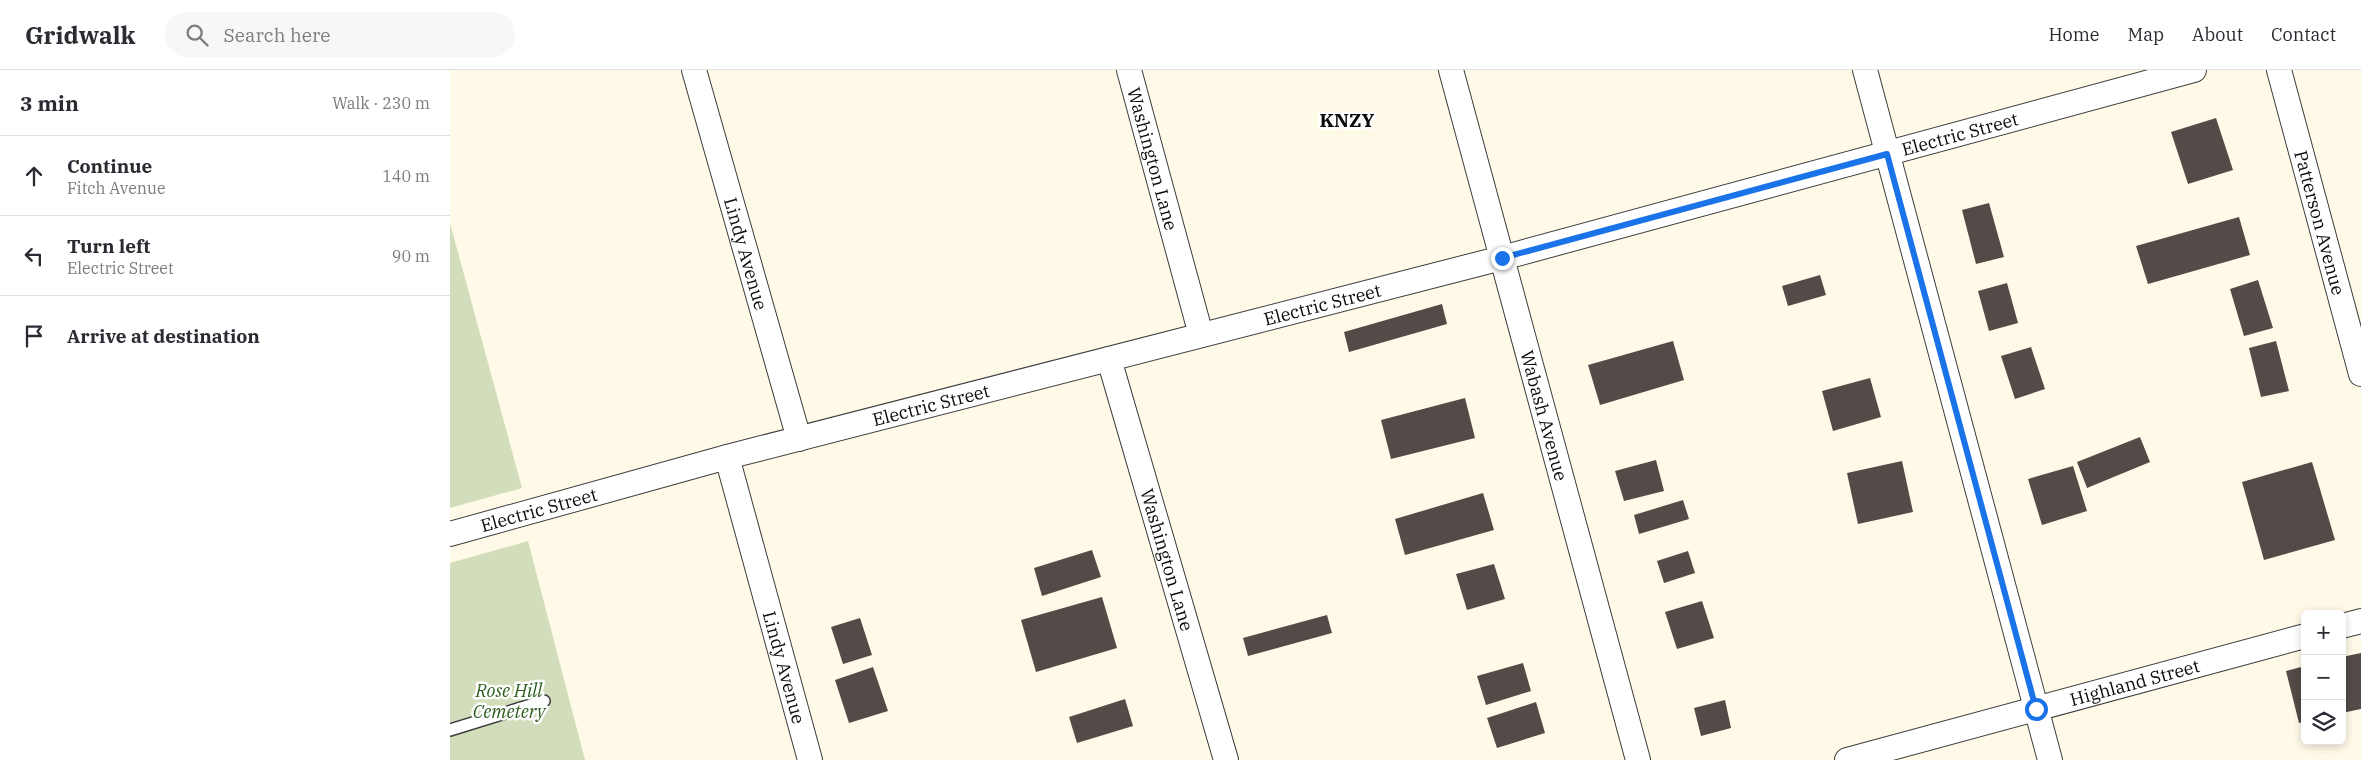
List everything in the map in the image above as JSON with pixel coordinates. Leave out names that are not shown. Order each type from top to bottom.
[{"type":"street","name":"Lindy Avenue","points":[[694,70],[799,439]]},
{"type":"street","name":"Washington Lane","points":[[1129,70],[1201,335]]},
{"type":"street","name":"Wabash Avenue","points":[[1451,70],[1638,760]]},
{"type":"street","points":[[1865,70],[2050,760]]},
{"type":"street","name":"Electric Street","points":[[450,534],[727,457],[1502,258],[2194,70]]},
{"type":"street","name":"Patterson Avenue","points":[[2279,70],[2361,374]]},
{"type":"street","name":"Washington Lane","points":[[1109,359],[1226,760]]},
{"type":"street","name":"Lindy Avenue","points":[[727,457],[810,760]]},
{"type":"street","points":[[2346,625],[2361,621]]},
{"type":"street","name":"Highland Street","points":[[1847,760],[2301,637]]},
{"type":"lane","points":[[450,730],[544,702]]},
{"type":"green space","points":[[450,223],[522,488],[450,508]]},
{"type":"green space","name":"Rose Hill Cemetery","points":[[528,541],[585,760],[450,760],[450,563]]},
{"type":"building","points":[[2216,118],[2233,170],[2188,184],[2171,132]]},
{"type":"building","points":[[1989,203],[2004,257],[1976,264],[1962,210]]},
{"type":"building","points":[[2239,217],[2250,255],[2148,284],[2136,246]]},
{"type":"building","points":[[1820,275],[1826,295],[1788,306],[1782,286]]},
{"type":"building","points":[[2258,280],[2273,328],[2244,336],[2230,289]]},
{"type":"building","points":[[2007,283],[2018,323],[1989,331],[1978,291]]},
{"type":"building","points":[[1442,304],[1447,324],[1349,352],[1344,332]]},
{"type":"building","points":[[1673,341],[1684,380],[1600,405],[1588,365]]},
{"type":"building","points":[[2276,341],[2289,391],[2261,397],[2249,348]]},
{"type":"building","points":[[2031,347],[2045,389],[2015,399],[2001,356]]},
{"type":"building","points":[[1870,378],[1881,417],[1833,431],[1822,391]]},
{"type":"building","points":[[1465,398],[1475,438],[1391,459],[1381,420]]},
{"type":"building","points":[[2140,437],[2150,462],[2087,488],[2077,462]]},
{"type":"building","points":[[1656,460],[1664,491],[1624,501],[1615,471]]},
{"type":"building","points":[[1902,461],[1913,512],[1858,524],[1847,473]]},
{"type":"building","points":[[2312,462],[2335,540],[2264,560],[2242,482]]},
{"type":"building","points":[[2073,466],[2087,511],[2042,525],[2028,479]]},
{"type":"building","points":[[1483,493],[1494,530],[1405,555],[1395,519]]},
{"type":"building","points":[[1683,500],[1689,519],[1639,534],[1634,515]]},
{"type":"building","points":[[1092,550],[1101,577],[1042,596],[1034,568]]},
{"type":"building","points":[[1688,551],[1695,573],[1664,583],[1657,561]]},
{"type":"building","points":[[1494,564],[1505,599],[1467,610],[1456,574]]},
{"type":"building","points":[[1102,597],[1117,648],[1036,672],[1021,620]]},
{"type":"building","points":[[1702,601],[1714,638],[1677,649],[1665,612]]},
{"type":"building","points":[[1327,615],[1332,633],[1248,656],[1243,638]]},
{"type":"building","points":[[860,618],[872,655],[843,664],[831,627]]},
{"type":"building","points":[[2361,653],[2361,709],[2346,712],[2346,700],[2346,656]]},
{"type":"building","points":[[1523,663],[1531,691],[1486,705],[1477,676]]},
{"type":"building","points":[[873,667],[888,711],[849,723],[835,680]]},
{"type":"building","points":[[2301,667],[2301,723],[2299,723],[2286,671]]},
{"type":"building","points":[[1125,699],[1133,726],[1077,743],[1069,717]]},
{"type":"building","points":[[1725,700],[1731,728],[1701,736],[1694,708]]},
{"type":"building","points":[[1536,702],[1545,733],[1497,748],[1487,718]]},
{"type":"district","name":"KNZY","points":[[1347,120]]},
{"type":"route","points":[[1502,258],[1887,154],[2036,709]]}]
